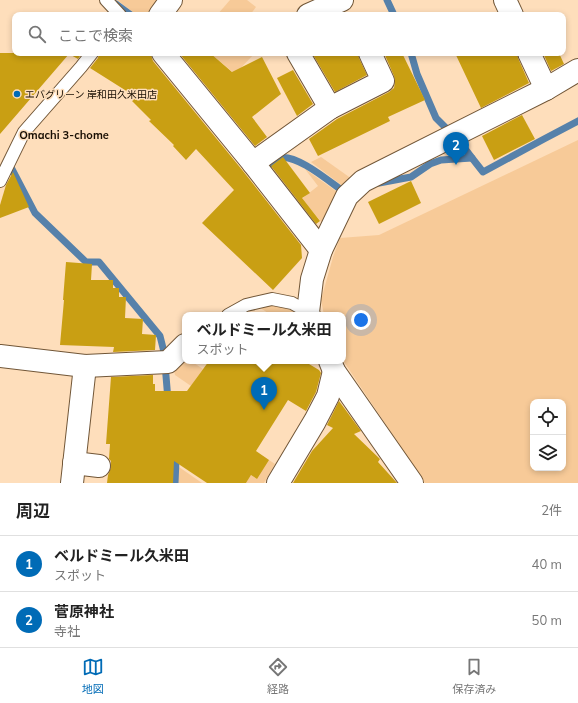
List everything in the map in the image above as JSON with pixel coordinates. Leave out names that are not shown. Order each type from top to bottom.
[{"type":"street","points":[[162,12],[171,0]]},
{"type":"street","points":[[315,12],[343,0],[350,12]]},
{"type":"street","points":[[505,0],[511,12]]},
{"type":"street","points":[[165,56],[254,163],[321,250]]},
{"type":"street","points":[[300,56],[330,108]]},
{"type":"street","points":[[254,163],[330,108],[383,81],[371,56]]},
{"type":"street","points":[[530,56],[546,89]]},
{"type":"street","points":[[308,312],[312,279],[321,250],[347,196],[363,181],[546,89],[578,70]]},
{"type":"street","points":[[0,356],[85,366],[168,362],[182,348]]},
{"type":"street","points":[[85,366],[73,473],[99,466]]},
{"type":"street","points":[[278,483],[328,396],[332,366]]},
{"type":"street","points":[[332,366],[412,483]]},
{"type":"lane","points":[[106,0],[117,12]]},
{"type":"lane","points":[[0,181],[24,132],[89,56]]},
{"type":"lane","points":[[233,312],[246,304],[272,299],[292,303],[305,312]]},
{"type":"shaded area","points":[[117,0],[159,0],[149,12],[133,12]]},
{"type":"shaded area","points":[[230,0],[247,0],[256,7],[252,12],[220,12]]},
{"type":"shaded area","points":[[214,56],[252,56],[235,74]]},
{"type":"shaded area","points":[[578,140],[578,483],[425,483],[345,364],[346,312],[323,312],[321,300],[340,238],[379,235]]},
{"type":"shaded area","points":[[321,157],[352,179],[344,187],[311,162]]},
{"type":"shaded area","points":[[305,169],[340,194],[323,224],[308,206],[300,212],[294,205],[318,186]]},
{"type":"shaded area","points":[[270,304],[290,309],[294,312],[266,312],[256,305]]},
{"type":"shaded area","points":[[182,360],[182,364],[196,364],[203,369],[191,386],[175,375],[173,368]]},
{"type":"shaded area","points":[[263,456],[275,464],[264,483],[246,483],[251,475],[257,479],[260,462]]},
{"type":"shaded area","points":[[179,467],[202,483],[177,483]]},
{"type":"building","points":[[0,53],[12,53],[12,56],[67,56],[0,134]]},
{"type":"building","points":[[73,56],[80,56],[78,59]]},
{"type":"building","points":[[98,56],[151,56],[153,61],[301,245],[302,258],[273,290],[202,223],[234,190],[196,149],[186,160],[173,146],[174,145],[149,121],[151,120],[132,101],[136,97],[90,68]]},
{"type":"building","points":[[181,56],[213,56],[232,72],[262,57],[281,94],[252,117],[267,137],[255,146]]},
{"type":"building","points":[[314,56],[359,56],[367,75],[335,92]]},
{"type":"building","points":[[385,56],[403,56],[425,100],[388,117],[390,121],[318,156],[309,139],[337,119],[389,92],[394,88],[394,76]]},
{"type":"building","points":[[456,56],[518,56],[529,83],[481,108]]},
{"type":"building","points":[[544,56],[560,56],[564,64],[551,71]]},
{"type":"building","points":[[293,70],[313,104],[297,116],[277,78]]},
{"type":"building","points":[[522,115],[535,139],[494,160],[482,136]]},
{"type":"building","points":[[283,157],[310,193],[302,198],[320,221],[316,224],[271,166]]},
{"type":"building","points":[[13,172],[29,207],[0,218],[0,205],[6,185]]},
{"type":"building","points":[[411,181],[421,203],[379,224],[368,202]]},
{"type":"building","points":[[66,262],[92,264],[91,280],[113,280],[113,288],[119,288],[119,297],[126,297],[125,318],[143,319],[142,334],[156,335],[155,350],[113,352],[114,347],[60,345]]},
{"type":"building","points":[[207,364],[309,364],[321,373],[316,392],[306,411],[288,400],[256,451],[269,460],[257,479],[251,475],[246,483],[207,483],[174,461],[173,483],[107,483],[111,467],[111,461],[109,459],[110,444],[106,444],[111,377],[153,375],[155,391],[187,391]]},
{"type":"building","points":[[339,401],[361,431],[354,434],[380,459],[378,462],[397,483],[293,483],[312,451],[333,428],[327,425]]},
{"type":"waterway","points":[[387,0],[393,12]]},
{"type":"waterway","points":[[116,4],[127,12]]},
{"type":"waterway","points":[[379,183],[411,177],[430,164],[441,160],[472,158],[459,141],[436,118],[417,74],[412,56]]},
{"type":"waterway","points":[[472,158],[483,172],[578,121]]},
{"type":"waterway","points":[[263,163],[266,167],[274,160],[279,158],[295,160],[314,170],[347,194]]},
{"type":"waterway","points":[[12,169],[35,213],[86,262],[99,262],[160,336],[164,352],[168,400]]},
{"type":"waterway","points":[[175,453],[175,483]]},
{"type":"place","name":"エバグリーン 岸和田久米田店","points":[[17,94]]},
{"type":"place","name":"菅原神社","points":[[456,165]]},
{"type":"place","name":"ベルドミール久米田","points":[[264,410]]},
{"type":"district","name":"Omachi 3-chome","points":[[64,135]]}]
